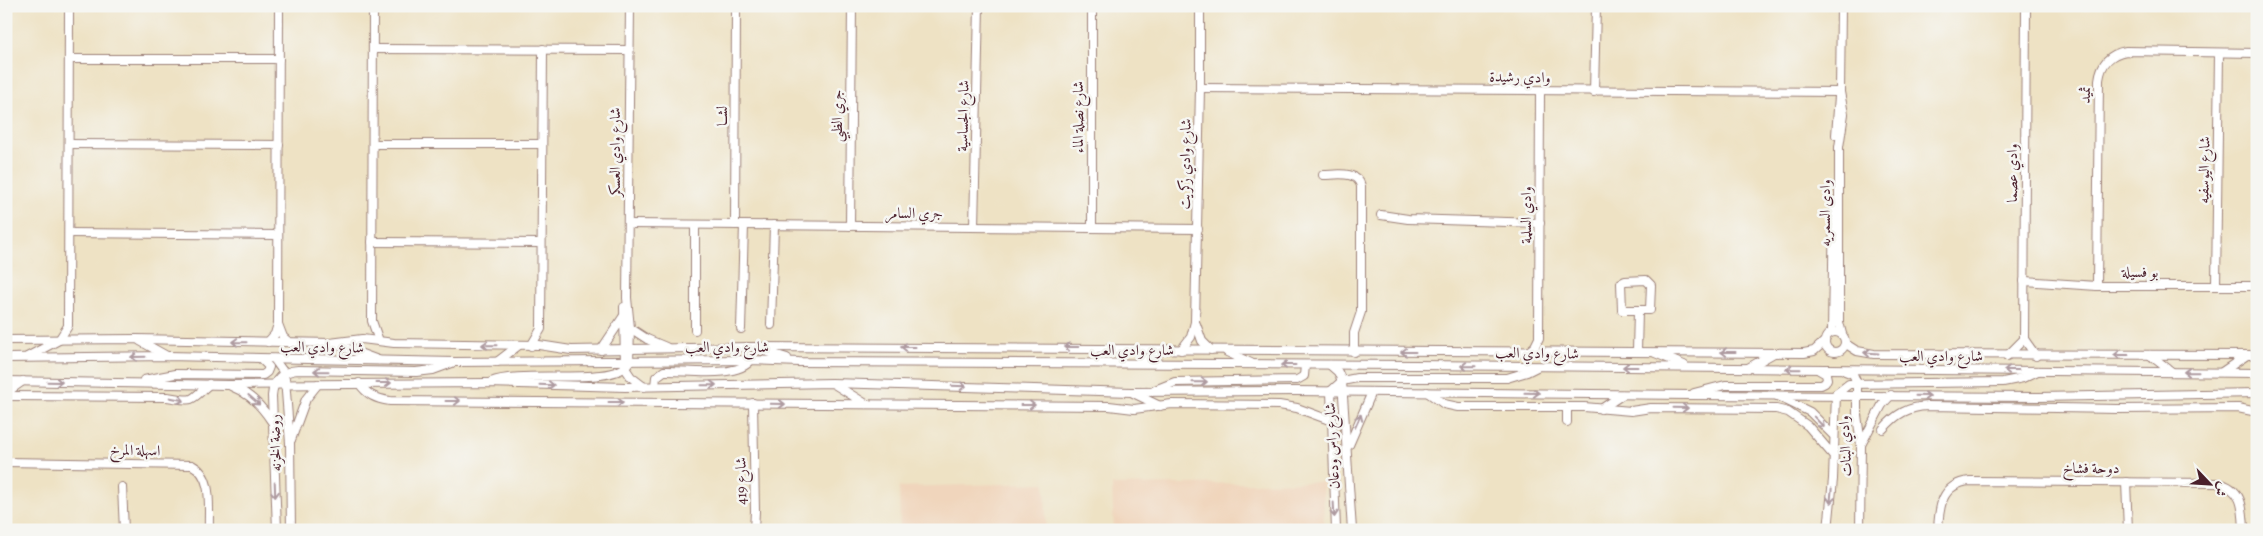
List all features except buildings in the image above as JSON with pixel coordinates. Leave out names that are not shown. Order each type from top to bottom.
[{"type":"street","points":[[25,358],[59,340],[68,326],[69,6]]},
{"type":"street","points":[[279,6],[278,324],[280,332],[290,343]]},
{"type":"street","points":[[374,6],[372,321],[379,341]]},
{"type":"street","name":"شارع وادي العسكر","points":[[626,363],[630,328],[627,298],[630,6]]},
{"type":"street","name":"لشــا","points":[[735,225],[736,6]]},
{"type":"street","name":"جري الظبي","points":[[850,226],[852,6]]},
{"type":"street","name":"شارع الجساسية","points":[[974,227],[979,6]]},
{"type":"street","name":"شارع نصلة الماء","points":[[1092,6],[1092,228]]},
{"type":"street","name":"شارع وادي زكريت","points":[[1200,6],[1196,322],[1199,335],[1212,350]]},
{"type":"street","points":[[1594,92],[1596,6]]},
{"type":"street","name":"وادى السمريه","points":[[1832,332],[1834,154],[1840,92],[1841,6]]},
{"type":"street","name":"وادي عصما","points":[[2024,339],[2026,6]]},
{"type":"street","points":[[373,49],[629,50]]},
{"type":"street","points":[[542,50],[541,329],[549,346]]},
{"type":"street","name":"ثميد","points":[[2097,286],[2099,80],[2104,64],[2112,55],[2126,50],[2257,53]]},
{"type":"street","name":"شارع اليوسفيه","points":[[2216,286],[2219,53]]},
{"type":"street","points":[[69,59],[279,59]]},
{"type":"street","name":"وادي رشيدة","points":[[1200,88],[1540,92],[1840,92]]},
{"type":"street","name":"وادي السلمة","points":[[1539,338],[1540,92]]},
{"type":"street","name":"وادى السمريه","points":[[1840,92],[1844,114],[1839,147],[1839,322],[1842,334]]},
{"type":"street","points":[[69,144],[279,145]]},
{"type":"street","points":[[373,144],[542,144]]},
{"type":"street","points":[[1323,175],[1354,176],[1359,180],[1361,186],[1360,312],[1354,333],[1354,352]]},
{"type":"street","points":[[1381,215],[1408,219],[1540,223]]},
{"type":"street","name":"جري السامر","points":[[629,224],[1198,229]]},
{"type":"street","points":[[695,225],[695,330]]},
{"type":"street","points":[[741,329],[744,225]]},
{"type":"street","points":[[771,325],[774,225]]},
{"type":"street","points":[[69,233],[278,235]]},
{"type":"street","points":[[372,242],[541,243]]},
{"type":"street","points":[[1646,280],[1650,283],[1651,308],[1648,311],[1638,311],[1624,311],[1621,308],[1620,285],[1624,281],[1646,280]]},
{"type":"street","name":"بو فسيلة","points":[[2024,281],[2097,286],[2257,286]]},
{"type":"street","name":"شارع وادي العسكر","points":[[627,298],[624,316],[627,350]]},
{"type":"street","points":[[1637,351],[1638,311]]},
{"type":"street","points":[[601,350],[624,316]]},
{"type":"street","points":[[362,340],[372,321]]},
{"type":"street","name":"شارع وادي زكريت","points":[[1181,350],[1191,337],[1196,322]]},
{"type":"street","points":[[268,342],[275,334],[278,324]]},
{"type":"street","points":[[68,326],[78,340]]},
{"type":"street","points":[[630,328],[647,339],[672,349]]},
{"type":"street","points":[[531,346],[541,329]]},
{"type":"street","points":[[6,340],[136,339],[290,343],[330,343],[362,340],[549,346],[568,350],[749,346],[1354,352],[1809,352],[1818,348],[1832,332],[1842,334],[1846,344],[1857,351],[1868,354],[2007,356],[2257,355]]},
{"type":"street","points":[[1528,352],[1535,346],[1539,338],[1552,351]]},
{"type":"street","points":[[136,339],[168,356]]},
{"type":"street","points":[[2007,356],[2024,339],[2036,356]]},
{"type":"street","points":[[1825,341],[1827,348],[1832,352],[1839,352],[1846,344]]},
{"type":"street","points":[[330,343],[344,346],[382,362]]},
{"type":"street","points":[[497,362],[519,346]]},
{"type":"street","points":[[749,346],[799,362]]},
{"type":"street","points":[[1135,364],[1166,349]]},
{"type":"street","points":[[1224,350],[1255,365]]},
{"type":"street","points":[[1414,365],[1434,352]]},
{"type":"street","points":[[1654,352],[1688,367]]},
{"type":"street","points":[[1748,368],[1774,352]]},
{"type":"street","points":[[2221,372],[2247,354]]},
{"type":"street","points":[[2150,355],[2172,372]]},
{"type":"street","name":"شارع وادي العب","points":[[6,358],[168,356],[382,362],[626,363],[751,360],[799,362],[2039,370],[2257,374]]},
{"type":"street","name":"روضة الخزنه","points":[[274,359],[284,374],[286,384],[290,443],[291,530]]},
{"type":"street","points":[[134,383],[175,374],[263,375],[268,372],[269,367],[262,360]]},
{"type":"street","points":[[655,386],[656,377],[664,371],[733,371],[746,366],[751,360]]},
{"type":"street","points":[[274,384],[284,374],[298,370],[416,372],[432,370],[455,362]]},
{"type":"street","points":[[487,384],[513,376],[603,375],[626,363],[631,377],[644,387]]},
{"type":"street","points":[[1153,391],[1175,382],[1297,380],[1304,376],[1305,365]]},
{"type":"street","name":"شارع راس ودعان","points":[[1330,365],[1338,372],[1342,381],[1352,530]]},
{"type":"street","points":[[1331,391],[1342,381],[1357,378],[1507,378],[1537,367]]},
{"type":"street","points":[[1690,395],[1703,389],[1725,385],[1823,384],[1827,381],[1827,376],[1816,369]]},
{"type":"street","points":[[1842,370],[1853,374],[1857,383]]},
{"type":"street","points":[[1836,394],[1844,386],[1857,383],[2003,382],[2023,378],[2039,370]]},
{"type":"street","points":[[6,381],[228,385],[359,383],[644,387],[832,382],[1131,392],[1343,391],[2039,397],[2257,393]]},
{"type":"street","points":[[6,395],[23,381]]},
{"type":"street","points":[[832,382],[866,404]]},
{"type":"street","points":[[359,383],[368,394],[375,398],[390,401],[1109,406],[1134,409],[1172,404],[1270,405],[1297,408],[1332,421]]},
{"type":"street","name":"وادي البنات","points":[[1857,383],[1861,445],[1860,530]]},
{"type":"street","points":[[6,395],[168,397],[188,401],[194,399],[209,384]]},
{"type":"street","name":"روضة الخزنه","points":[[274,384],[273,424],[277,530]]},
{"type":"street","points":[[290,443],[306,399],[318,384]]},
{"type":"street","points":[[228,385],[244,392],[258,403],[273,424]]},
{"type":"street","points":[[1270,405],[1295,391]]},
{"type":"street","name":"شارع راس ودعان","points":[[1331,391],[1336,530]]},
{"type":"street","points":[[1131,392],[1160,406]]},
{"type":"street","points":[[1347,452],[1372,392]]},
{"type":"street","points":[[1427,392],[1444,404],[1453,406],[1567,407],[1632,411],[1651,408],[1776,409],[1799,417],[1832,454]]},
{"type":"street","points":[[1601,409],[1623,394]]},
{"type":"street","points":[[1773,394],[1803,408],[1833,435]]},
{"type":"street","name":"وادي البنات","points":[[1828,530],[1833,479],[1832,454],[1836,394]]},
{"type":"street","points":[[1861,445],[1882,405],[1891,395]]},
{"type":"street","name":"شارع 419","points":[[753,404],[756,511],[754,530]]},
{"type":"street","points":[[1883,429],[1904,410],[1928,406],[2118,409],[2238,408],[2257,412]]},
{"type":"street","points":[[1567,407],[1567,422]]},
{"type":"street","name":"اسهلة المرخ","points":[[6,462],[192,465],[200,470],[206,479],[209,530]]},
{"type":"street","name":"دوحة فشاخ","points":[[1938,530],[1942,498],[1949,489],[1964,482],[2224,484],[2231,487],[2240,497],[2243,504],[2244,530]]},
{"type":"street","points":[[2126,482],[2128,530]]},
{"type":"street","points":[[122,487],[124,530]]},
{"type":"street","points":[[276,511],[290,510]]},
{"type":"shaded area","points":[[1323,482],[1324,530],[1114,530],[1112,485]]},
{"type":"shaded area","points":[[1045,483],[1046,530],[900,530],[899,487]]}]
